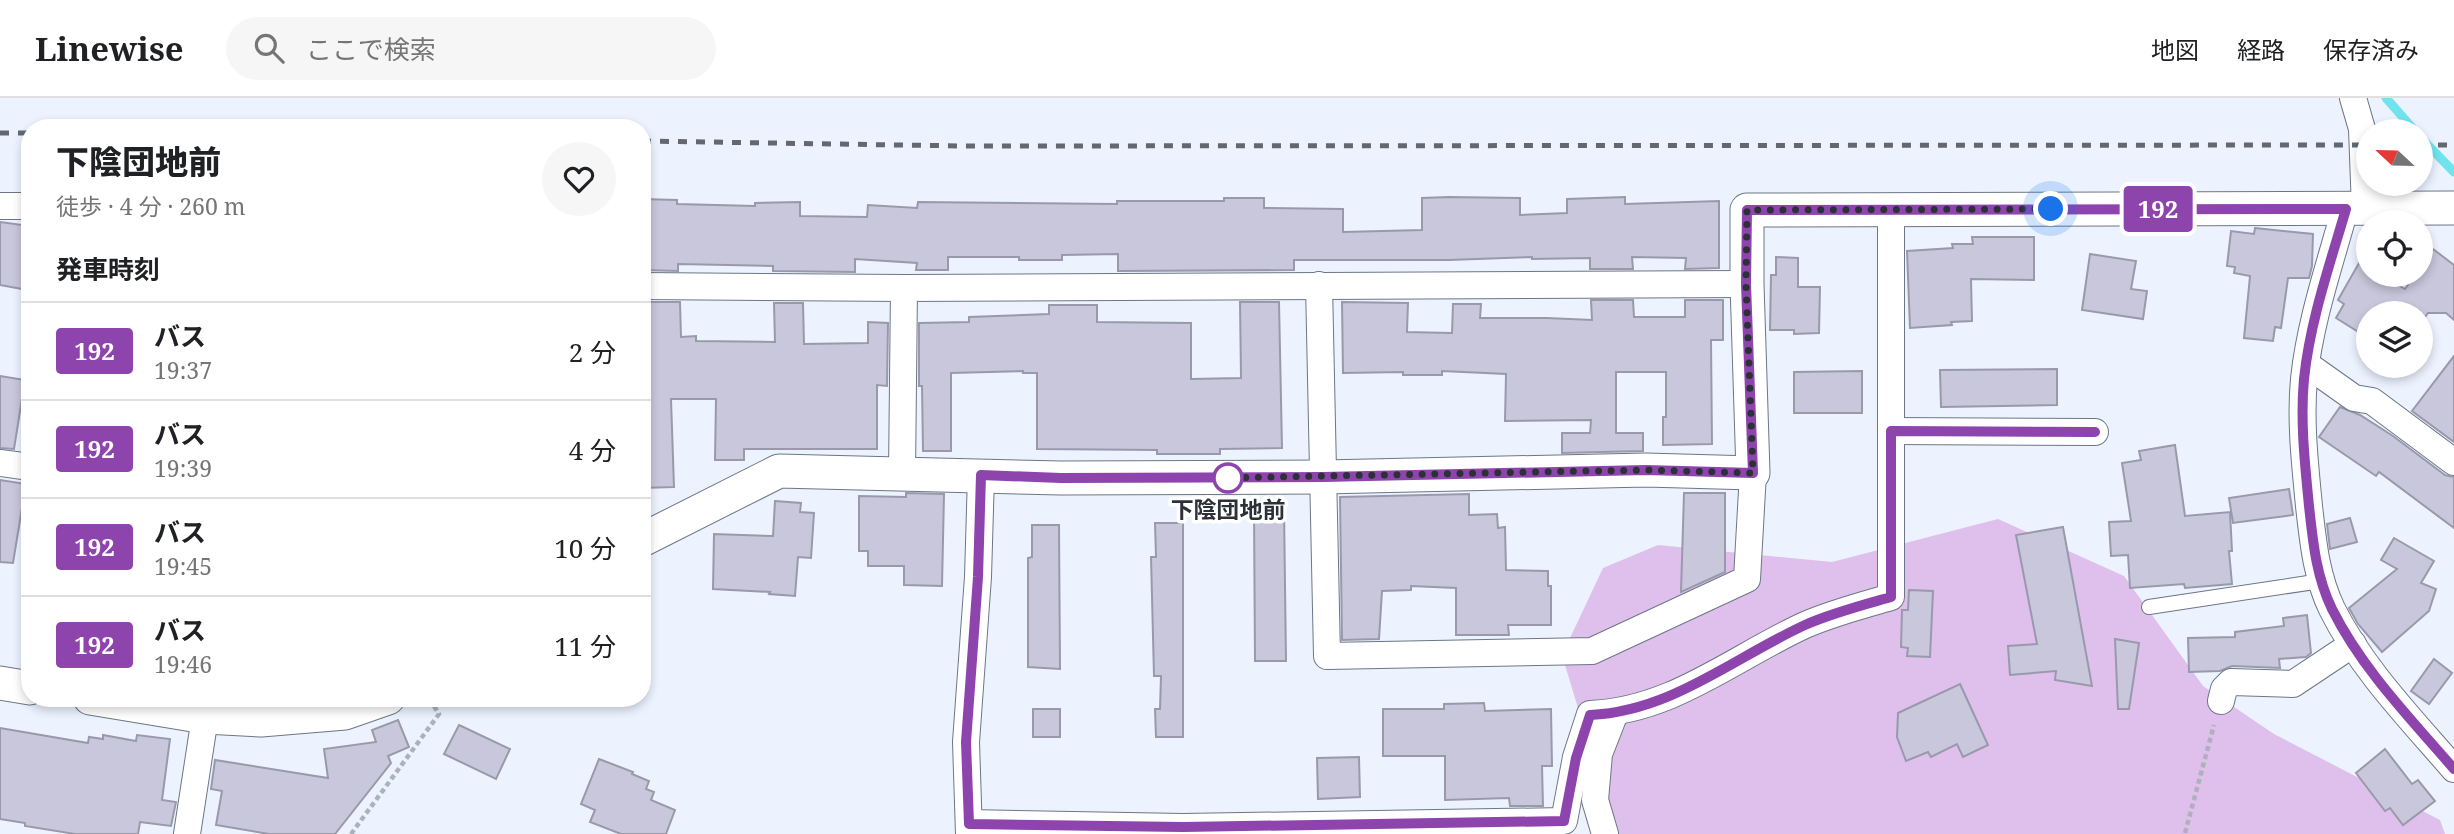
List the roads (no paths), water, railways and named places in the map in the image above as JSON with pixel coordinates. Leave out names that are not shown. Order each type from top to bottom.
[{"type":"street","points":[[2353,98],[2362,130],[2355,209],[2311,334],[2306,364],[2303,400],[2304,451],[2314,547],[2321,581],[2332,608],[2353,644],[2387,691],[2454,769]]},
{"type":"street","points":[[0,206],[21,206]]},
{"type":"street","points":[[1319,285],[1327,656],[1592,651],[1747,579],[1753,473],[1746,284],[1747,210],[2454,208]]},
{"type":"street","points":[[981,475],[978,577],[966,742],[969,829],[1564,821],[1576,758],[1590,715],[1615,713],[1666,699],[1806,625],[1891,597],[1891,210]]},
{"type":"street","points":[[651,286],[904,288],[1746,284]]},
{"type":"street","points":[[902,474],[904,288]]},
{"type":"street","points":[[2306,364],[2354,398],[2372,401],[2454,462]]},
{"type":"street","points":[[1891,431],[2095,432]]},
{"type":"street","points":[[0,463],[21,466]]},
{"type":"street","points":[[651,535],[779,471],[1061,478],[1323,477],[1646,470],[1753,473]]},
{"type":"street","points":[[2221,701],[2224,689],[2231,682],[2293,684],[2353,644]]},
{"type":"street","points":[[0,683],[21,686]]},
{"type":"street","points":[[142,707],[205,718],[261,720],[345,713],[362,707]]},
{"type":"street","points":[[1605,834],[1595,800],[1599,754],[1615,713]]},
{"type":"street","points":[[187,834],[205,718]]},
{"type":"lane","points":[[2149,607],[2321,581]]},
{"type":"waterway","points":[[2386,98],[2404,119]]},
{"type":"waterway","points":[[2433,150],[2454,172]]},
{"type":"railway","points":[[0,133],[21,133]]},
{"type":"railway","points":[[651,141],[964,146],[2356,145]]},
{"type":"railway","points":[[2433,145],[2454,145]]},
{"type":"place","name":"下陰団地前","points":[[1228,478]]}]
